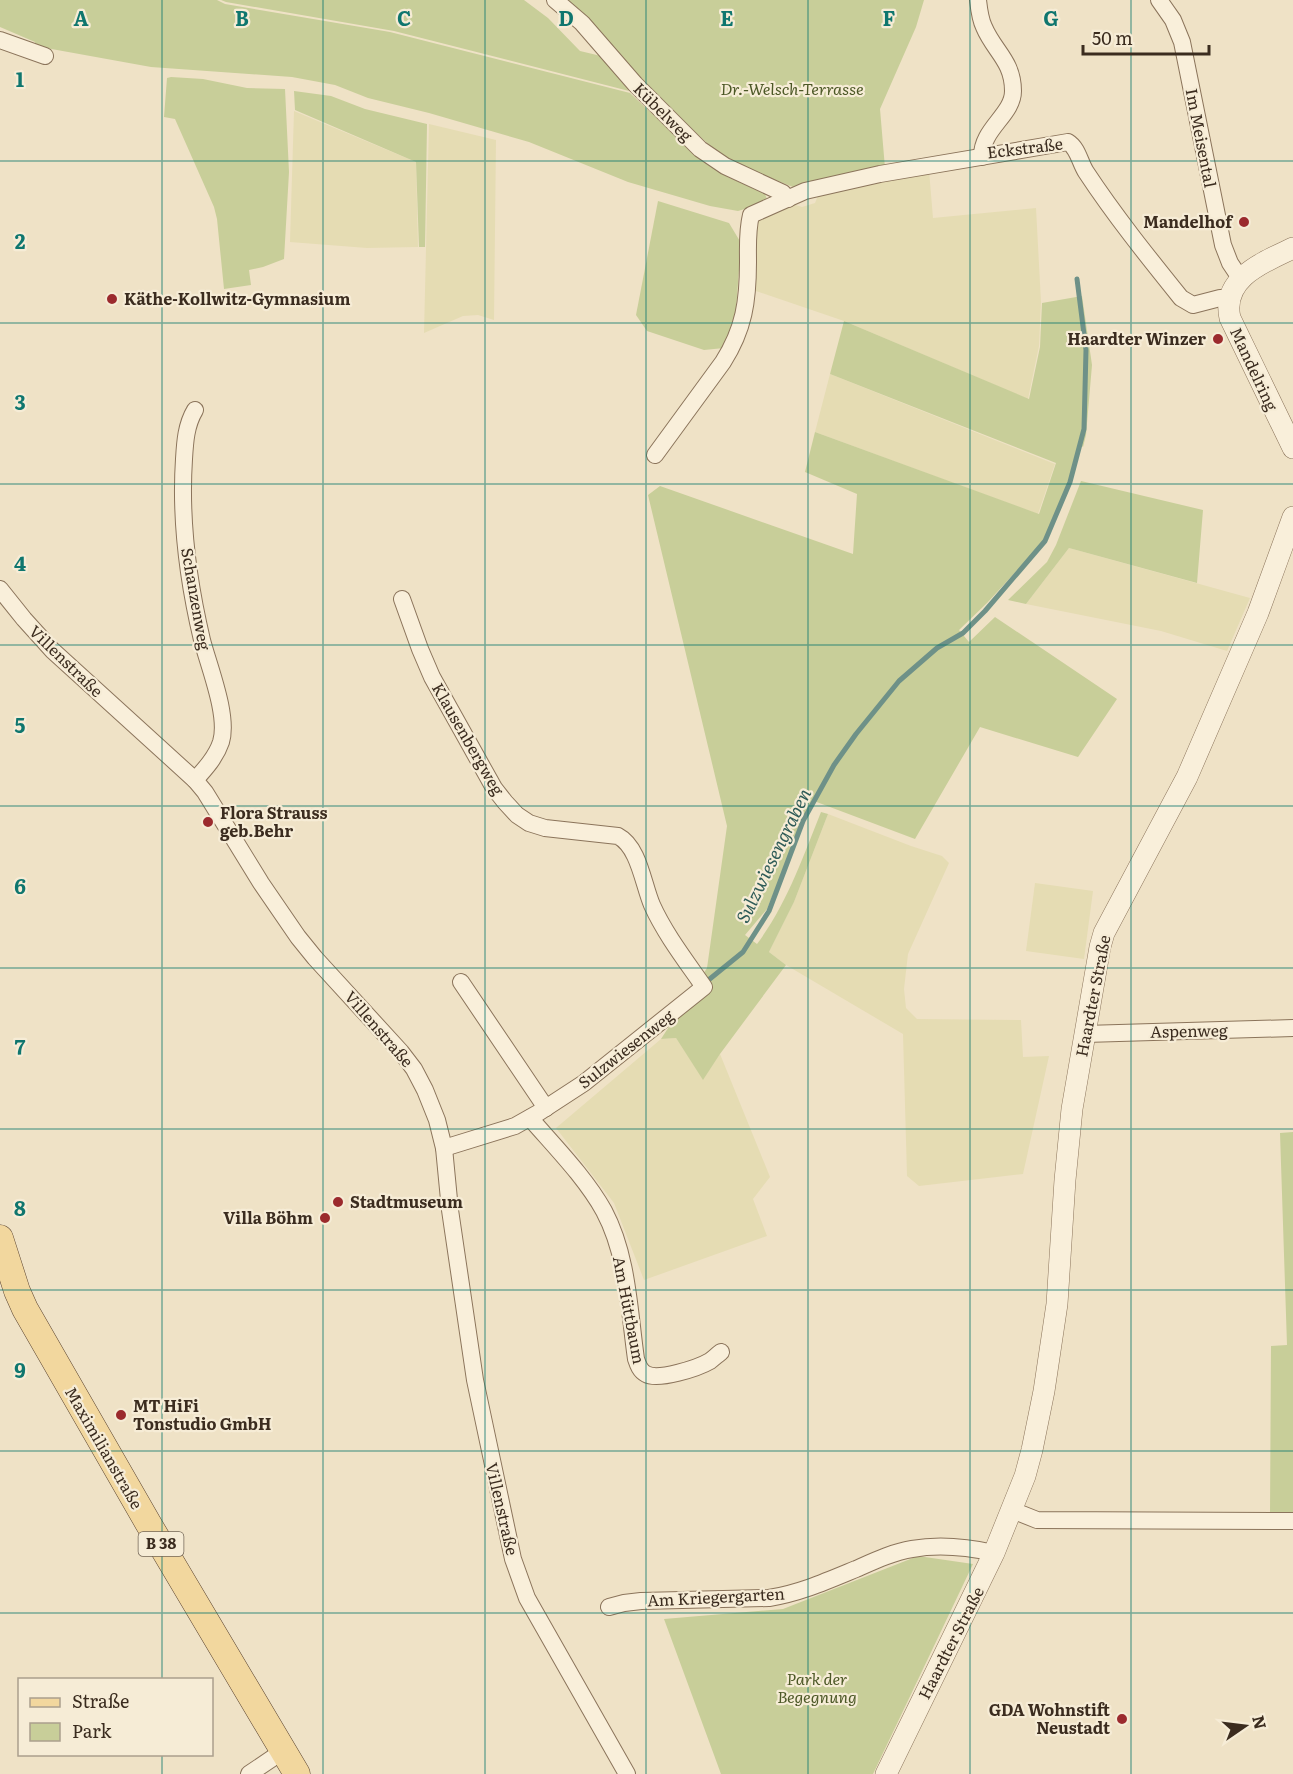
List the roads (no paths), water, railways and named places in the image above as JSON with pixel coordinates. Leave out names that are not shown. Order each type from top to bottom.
[{"type":"main road","name":"Maximilianstraße","points":[[0,1238],[25,1309],[148,1523],[297,1774]]},
{"type":"street","name":"Kübelweg","points":[[555,0],[582,23],[635,84],[700,149],[725,166],[783,194],[788,200]]},
{"type":"street","name":"Eckstraße","points":[[978,0],[984,28],[1006,63],[1013,87],[1010,103],[985,138],[981,149],[982,157],[1062,141],[1071,143],[1084,168],[1120,220],[1181,298],[1193,305],[1229,298]]},
{"type":"street","name":"Im Meisental","points":[[1158,0],[1173,20],[1182,42],[1223,245],[1230,263],[1240,278]]},
{"type":"street","points":[[0,40],[45,56]]},
{"type":"street","points":[[655,455],[723,362],[740,331],[747,292],[748,226],[751,215],[805,191],[880,174],[982,157]]},
{"type":"street","points":[[1229,298],[1240,278],[1250,270],[1293,249]]},
{"type":"street","name":"Mandelring","points":[[1229,298],[1230,318],[1293,448]]},
{"type":"street","name":"Schanzenweg","points":[[195,410],[188,424],[185,441],[182,485],[187,565],[202,639],[219,701],[222,734],[221,743],[214,758],[195,780]]},
{"type":"street","name":"Haardter Straße","points":[[886,1774],[994,1554],[1012,1510],[1032,1450],[1052,1344],[1060,1272],[1063,1200],[1072,1109],[1104,933],[1187,777],[1258,612],[1293,518]]},
{"type":"street","name":"Villenstraße","points":[[0,589],[24,620],[52,650],[195,780],[298,937],[388,1037],[414,1070],[437,1120],[444,1148],[450,1210],[475,1380],[513,1559],[527,1599],[627,1774]]},
{"type":"street","name":"Klausenbergweg","points":[[402,599],[432,676],[494,788],[517,815],[529,824],[545,828],[618,836],[626,840],[632,849],[653,907],[704,987]]},
{"type":"street","points":[[461,982],[546,1108]]},
{"type":"street","name":"Sulzwiesenweg","points":[[444,1148],[493,1134],[530,1118],[593,1076],[704,987]]},
{"type":"street","name":"Aspenweg","points":[[1085,1034],[1293,1028]]},
{"type":"street","name":"Am Hüttbaum","points":[[530,1118],[595,1196],[605,1213],[621,1257],[636,1359],[640,1371],[648,1376],[681,1372],[709,1362],[721,1352]]},
{"type":"street","points":[[1012,1510],[1037,1520],[1293,1521]]},
{"type":"street","name":"Am Kriegergarten","points":[[609,1607],[641,1601],[769,1598],[787,1595],[823,1583],[868,1563],[911,1549],[948,1546],[994,1554]]},
{"type":"street","points":[[249,1774],[283,1751]]},
{"type":"waterway","name":"Sulzwiesengraben","points":[[706,982],[743,952],[769,911],[803,821],[834,765],[856,734],[899,681],[937,648],[963,633],[1045,541],[1070,482],[1084,429],[1086,350],[1077,279]]},
{"type":"place","name":"Mandelhof","points":[[1244,222]]},
{"type":"place","name":"Käthe-Kollwitz-Gymnasium","points":[[112,299]]},
{"type":"place","name":"Haardter Winzer","points":[[1218,339]]},
{"type":"place","name":"Flora Strauss geb.Behr","points":[[208,822]]},
{"type":"place","name":"Stadtmuseum","points":[[338,1202]]},
{"type":"place","name":"Villa Böhm","points":[[325,1218]]},
{"type":"place","name":"MT HiFi Tonstudio GmbH","points":[[121,1415]]},
{"type":"place","name":"GDA Wohnstift Neustadt","points":[[1122,1719]]},
{"type":"park label","name":"Dr.-Welsch-Terrasse","points":[[792,89]]},
{"type":"park label","name":"Park der Begegnung","points":[[817,1688]]}]
